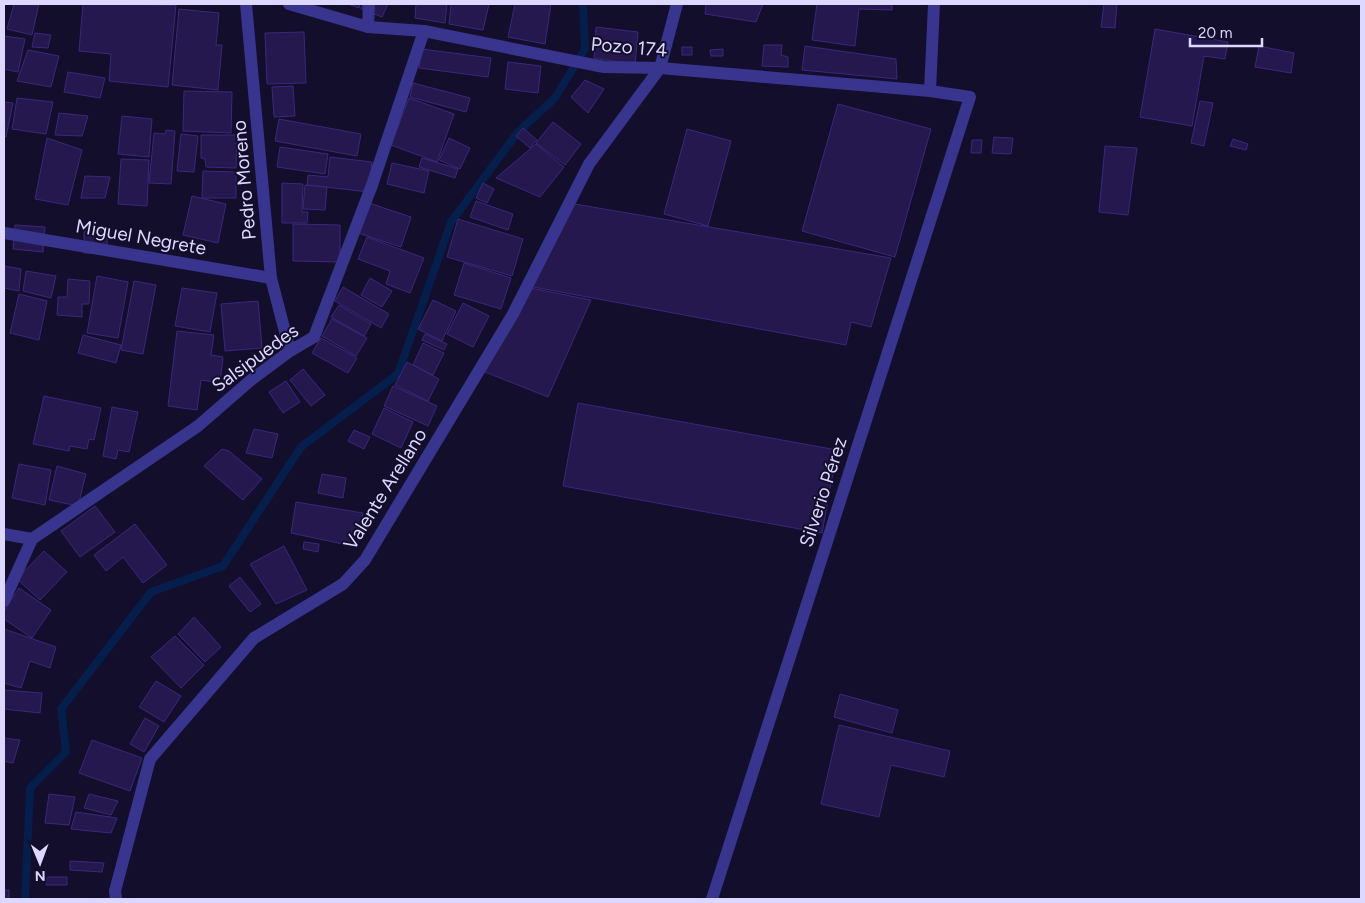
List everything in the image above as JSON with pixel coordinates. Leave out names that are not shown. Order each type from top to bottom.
[{"type":"street","name":"Pedro Moreno","points":[[246,4],[271,278],[290,351]]},
{"type":"street","name":"Pozo 174","points":[[289,4],[368,27],[424,31],[524,52],[604,66],[660,68],[970,96]]},
{"type":"street","points":[[368,27],[369,4]]},
{"type":"street","points":[[660,68],[677,4]]},
{"type":"street","points":[[930,91],[934,4]]},
{"type":"street","name":"Salsipuedes","points":[[32,539],[198,426],[251,380],[290,351],[314,337],[372,185],[424,31]]},
{"type":"street","name":"Valente Arellano","points":[[116,895],[150,759],[254,638],[343,584],[365,560],[513,314],[589,164],[660,68]]},
{"type":"street","name":"Silverio Pérez","points":[[712,899],[970,96]]},
{"type":"street","name":"Miguel Negrete","points":[[4,233],[271,278]]},
{"type":"street","points":[[4,534],[32,539],[4,601]]},
{"type":"building","points":[[14,4],[39,4],[32,35],[7,29]]},
{"type":"building","points":[[83,4],[176,5],[168,87],[109,81],[111,54],[79,51]]},
{"type":"building","points":[[348,4],[360,4],[359,8]]},
{"type":"building","points":[[363,4],[388,4],[382,17],[361,9]]},
{"type":"building","points":[[416,4],[447,4],[445,23],[415,18]]},
{"type":"building","points":[[451,4],[489,4],[483,30],[449,24]]},
{"type":"building","points":[[515,4],[551,4],[545,44],[508,37]]},
{"type":"building","points":[[706,4],[763,4],[756,22],[705,14]]},
{"type":"building","points":[[817,4],[892,4],[892,10],[859,9],[855,46],[812,40]]},
{"type":"building","points":[[1104,4],[1117,4],[1115,28],[1101,27]]},
{"type":"building","points":[[179,9],[219,13],[216,45],[222,45],[218,90],[172,85]]},
{"type":"building","points":[[596,27],[638,32],[635,65],[594,58]]},
{"type":"building","points":[[1155,29],[1228,42],[1225,59],[1204,56],[1192,126],[1140,117]]},
{"type":"building","points":[[304,32],[306,83],[267,84],[265,33]]},
{"type":"building","points":[[35,33],[51,35],[48,48],[32,47]]},
{"type":"building","points":[[4,36],[25,39],[18,72],[4,69]]},
{"type":"building","points":[[764,45],[782,45],[781,55],[788,57],[788,67],[762,66]]},
{"type":"building","points":[[805,46],[896,59],[897,79],[802,70]]},
{"type":"building","points":[[1259,46],[1294,53],[1291,73],[1255,67]]},
{"type":"building","points":[[682,47],[692,47],[692,55],[682,55]]},
{"type":"building","points":[[422,49],[491,58],[488,77],[419,68]]},
{"type":"building","points":[[723,49],[723,56],[711,56],[710,50]]},
{"type":"building","points":[[28,50],[59,56],[51,87],[17,81]]},
{"type":"building","points":[[508,62],[541,66],[538,93],[505,89]]},
{"type":"building","points":[[68,72],[105,78],[100,98],[64,92]]},
{"type":"building","points":[[585,80],[604,89],[588,113],[571,97]]},
{"type":"building","points":[[413,83],[470,98],[466,112],[410,97]]},
{"type":"building","points":[[293,86],[295,116],[274,117],[272,87]]},
{"type":"building","points":[[184,91],[232,92],[231,133],[183,131]]},
{"type":"building","points":[[17,98],[53,102],[46,134],[12,129]]},
{"type":"building","points":[[409,98],[454,114],[437,162],[391,145]]},
{"type":"building","points":[[1200,101],[1213,103],[1204,146],[1191,143]]},
{"type":"building","points":[[4,102],[13,103],[6,137],[4,136]]},
{"type":"building","points":[[838,104],[931,129],[895,257],[802,231]]},
{"type":"building","points":[[59,113],[88,116],[82,136],[55,135]]},
{"type":"building","points":[[122,116],[152,119],[149,157],[118,154]]},
{"type":"building","points":[[279,119],[361,134],[357,156],[275,141]]},
{"type":"building","points":[[553,122],[581,144],[565,165],[536,143]]},
{"type":"building","points":[[523,128],[537,140],[530,148],[516,136]]},
{"type":"building","points":[[687,129],[731,141],[708,226],[664,214]]},
{"type":"building","points":[[166,130],[175,131],[171,184],[149,183],[154,133],[165,134]]},
{"type":"building","points":[[181,134],[198,136],[194,172],[177,171]]},
{"type":"building","points":[[201,135],[237,135],[236,168],[206,167],[205,159],[201,158]]},
{"type":"building","points":[[994,137],[1013,138],[1011,154],[992,153]]},
{"type":"building","points":[[47,138],[82,150],[68,205],[35,199]]},
{"type":"building","points":[[449,138],[470,148],[460,169],[439,160]]},
{"type":"building","points":[[1233,139],[1248,144],[1246,150],[1230,146]]},
{"type":"building","points":[[972,140],[982,140],[981,153],[971,153]]},
{"type":"building","points":[[536,144],[564,167],[540,197],[496,178]]},
{"type":"building","points":[[1105,146],[1137,148],[1128,215],[1099,212]]},
{"type":"building","points":[[280,147],[328,154],[325,174],[277,167]]},
{"type":"building","points":[[330,157],[372,162],[369,192],[307,185],[308,175],[328,177]]},
{"type":"building","points":[[422,158],[458,169],[455,178],[419,167]]},
{"type":"building","points":[[121,159],[149,160],[147,206],[118,204]]},
{"type":"building","points":[[392,163],[429,171],[424,193],[387,184]]},
{"type":"building","points":[[203,171],[236,172],[236,198],[202,198]]},
{"type":"building","points":[[85,176],[110,177],[105,198],[81,198]]},
{"type":"building","points":[[282,183],[303,184],[302,212],[308,212],[307,223],[282,223]]},
{"type":"building","points":[[483,183],[494,189],[487,203],[476,198]]},
{"type":"building","points":[[305,185],[327,187],[325,210],[303,209]]},
{"type":"building","points":[[192,196],[226,204],[218,243],[183,235]]},
{"type":"building","points":[[476,201],[513,214],[508,230],[470,217]]},
{"type":"building","points":[[369,203],[411,217],[401,247],[358,233]]},
{"type":"building","points":[[569,203],[891,258],[871,327],[851,322],[846,345],[528,286]]},
{"type":"building","points":[[458,219],[523,239],[512,276],[447,257]]},
{"type":"building","points":[[293,224],[340,225],[340,262],[293,261]]},
{"type":"building","points":[[15,225],[45,227],[43,252],[13,249]]},
{"type":"building","points":[[107,230],[107,253],[84,253],[84,231]]},
{"type":"building","points":[[367,237],[424,258],[410,293],[386,284],[390,271],[358,259]]},
{"type":"building","points":[[464,263],[511,278],[501,309],[454,295]]},
{"type":"building","points":[[4,266],[21,269],[19,291],[4,288]]},
{"type":"building","points":[[26,271],[56,276],[51,298],[23,291]]},
{"type":"building","points":[[97,276],[128,282],[118,338],[87,333]]},
{"type":"building","points":[[370,278],[392,291],[382,307],[361,295]]},
{"type":"building","points":[[68,279],[90,281],[89,304],[82,304],[82,317],[57,315],[58,297],[67,297]]},
{"type":"building","points":[[134,281],[156,285],[143,354],[121,350]]},
{"type":"building","points":[[343,287],[389,314],[381,328],[335,301]]},
{"type":"building","points":[[182,288],[217,293],[210,332],[175,326]]},
{"type":"building","points":[[530,288],[591,300],[548,397],[485,372]]},
{"type":"building","points":[[19,294],[47,301],[39,340],[10,333]]},
{"type":"building","points":[[433,300],[456,311],[442,341],[418,329]]},
{"type":"building","points":[[258,301],[262,348],[225,351],[221,304]]},
{"type":"building","points":[[463,303],[489,316],[473,347],[447,334]]},
{"type":"building","points":[[339,305],[371,324],[364,336],[331,317]]},
{"type":"building","points":[[332,319],[367,338],[356,356],[322,336]]},
{"type":"building","points":[[177,331],[214,335],[211,355],[223,357],[220,383],[201,380],[197,410],[168,406]]},
{"type":"building","points":[[425,334],[447,344],[444,350],[422,340]]},
{"type":"building","points":[[83,335],[121,345],[116,363],[78,353]]},
{"type":"building","points":[[321,338],[357,358],[348,373],[312,353]]},
{"type":"building","points":[[423,343],[444,353],[433,375],[413,365]]},
{"type":"building","points":[[407,362],[439,379],[428,401],[395,385]]},
{"type":"building","points":[[303,369],[325,395],[311,406],[290,380]]},
{"type":"building","points":[[286,381],[300,402],[283,413],[269,392]]},
{"type":"building","points":[[393,386],[437,406],[428,426],[384,406]]},
{"type":"building","points":[[44,396],[101,408],[94,440],[89,439],[87,449],[70,446],[69,451],[33,444]]},
{"type":"building","points":[[578,403],[837,450],[822,533],[563,486]]},
{"type":"building","points":[[112,407],[138,412],[129,452],[118,450],[116,459],[103,456]]},
{"type":"building","points":[[384,408],[413,422],[401,448],[372,434]]},
{"type":"building","points":[[254,429],[278,434],[272,458],[246,453]]},
{"type":"building","points":[[354,430],[370,437],[364,449],[348,441]]},
{"type":"building","points":[[222,449],[229,451],[262,479],[243,500],[204,466]]},
{"type":"building","points":[[19,464],[51,470],[45,505],[12,498]]},
{"type":"building","points":[[57,466],[86,474],[78,506],[49,500]]},
{"type":"building","points":[[322,474],[346,478],[343,498],[318,493]]},
{"type":"building","points":[[296,502],[363,513],[357,547],[291,533]]},
{"type":"building","points":[[95,506],[115,532],[80,557],[61,531]]},
{"type":"building","points":[[135,524],[167,565],[143,583],[123,557],[106,571],[94,555]]},
{"type":"building","points":[[304,542],[319,544],[318,552],[303,549]]},
{"type":"building","points":[[284,546],[307,590],[276,604],[250,564]]},
{"type":"building","points":[[44,551],[67,572],[40,600],[17,579]]},
{"type":"building","points":[[240,577],[261,604],[250,612],[229,586]]},
{"type":"building","points":[[19,588],[51,610],[32,638],[4,619],[4,611]]},
{"type":"building","points":[[194,617],[221,647],[205,662],[178,634]]},
{"type":"building","points":[[4,629],[56,647],[50,668],[30,661],[21,688],[4,683]]},
{"type":"building","points":[[175,636],[204,665],[181,688],[151,657]]},
{"type":"building","points":[[156,681],[181,696],[164,722],[139,707]]},
{"type":"building","points":[[4,690],[42,693],[40,713],[4,709]]},
{"type":"building","points":[[840,694],[898,710],[892,733],[834,717]]},
{"type":"building","points":[[145,718],[159,726],[144,752],[130,744]]},
{"type":"building","points":[[839,725],[950,751],[944,777],[891,765],[879,817],[821,804]]},
{"type":"building","points":[[4,738],[20,740],[13,763],[4,761]]},
{"type":"building","points":[[92,740],[142,758],[130,791],[79,773]]},
{"type":"building","points":[[49,794],[75,797],[69,825],[45,823]]},
{"type":"building","points":[[89,794],[118,801],[111,815],[84,808]]},
{"type":"building","points":[[76,812],[117,818],[111,833],[71,829]]},
{"type":"building","points":[[70,861],[104,863],[102,872],[70,870]]},
{"type":"building","points":[[47,877],[67,877],[67,885],[46,885]]},
{"type":"building","points":[[4,890],[9,890],[9,899],[4,899]]},
{"type":"waterway","points":[[25,899],[30,788],[66,752],[61,709],[151,592],[223,566],[301,447],[398,374],[451,222],[518,132],[555,98],[585,49],[583,4]]}]
